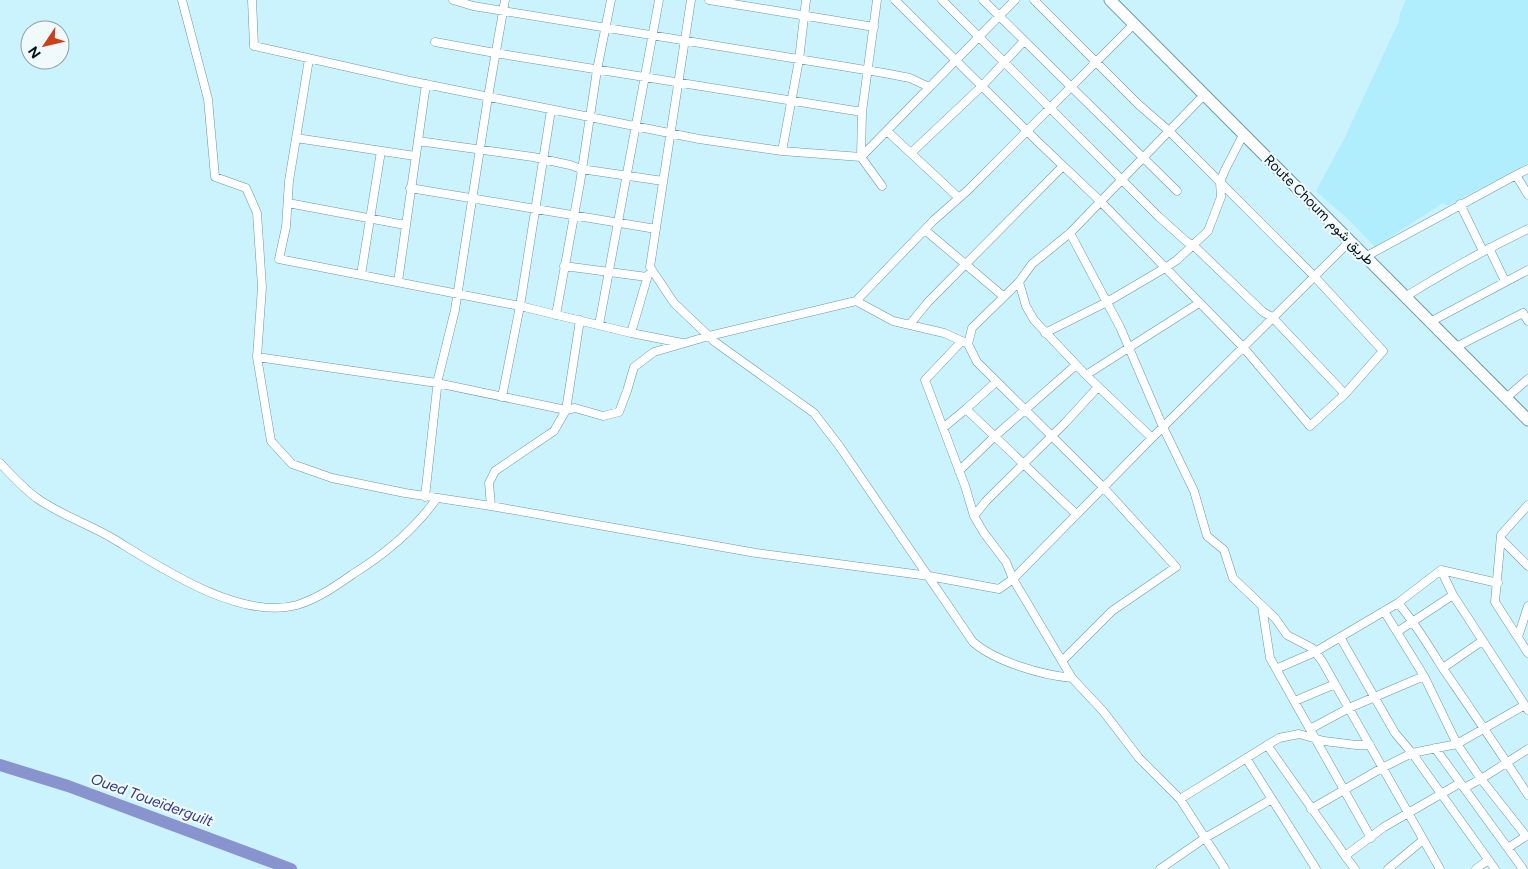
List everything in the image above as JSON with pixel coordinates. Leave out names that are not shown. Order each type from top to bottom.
[{"type":"highway","name":"Route Choum طريق شوم","points":[[1110,0],[1528,420]]},
{"type":"street","points":[[182,0],[208,99],[214,177],[246,188],[257,213],[262,287],[257,357],[272,441],[292,464],[332,478],[425,496],[756,553],[928,576],[999,590],[1013,580],[1076,514],[1350,240]]},
{"type":"street","points":[[252,0],[254,46],[426,84],[699,140],[782,151],[861,158]]},
{"type":"street","points":[[452,0],[473,6],[910,78],[929,87]]},
{"type":"street","points":[[425,496],[437,383],[457,293],[495,54],[506,0]]},
{"type":"street","points":[[556,314],[574,215],[596,70],[611,0]]},
{"type":"street","points":[[599,325],[659,0]]},
{"type":"street","points":[[631,333],[650,267],[691,0]]},
{"type":"street","points":[[709,0],[874,27]]},
{"type":"street","points":[[782,151],[799,60],[806,0]]},
{"type":"street","points":[[877,0],[862,112],[861,158],[882,186]]},
{"type":"street","points":[[895,0],[1100,201],[1243,347],[1310,426],[1345,394],[1383,351],[1314,276],[1034,0]]},
{"type":"street","points":[[942,0],[1187,242],[1193,245],[1263,312],[1272,317],[1345,394]]},
{"type":"street","points":[[983,0],[1144,157],[1177,192]]},
{"type":"street","points":[[861,158],[1015,0]]},
{"type":"street","points":[[257,357],[437,383],[566,410],[575,408],[604,416],[619,412],[634,367],[654,352],[709,336],[856,301],[925,230],[1134,24]]},
{"type":"street","points":[[911,153],[982,86],[1024,41]]},
{"type":"street","points":[[435,42],[495,54],[862,112]]},
{"type":"street","points":[[309,58],[296,138],[286,227],[279,259],[520,306],[631,333],[685,343]]},
{"type":"street","points":[[398,282],[426,84]]},
{"type":"street","points":[[1204,95],[1070,233],[1032,264],[1019,282],[972,328],[965,343],[925,380],[974,516],[1006,562],[1013,580],[1072,678],[1103,711],[1139,758],[1180,799],[1225,869]]},
{"type":"street","points":[[502,397],[520,306],[552,110]]},
{"type":"street","points":[[887,131],[959,198]]},
{"type":"street","points":[[1045,333],[1107,302],[1178,260],[1208,231],[1221,197],[1220,182],[1244,134]]},
{"type":"street","points":[[296,138],[415,156]]},
{"type":"street","points":[[418,141],[543,159],[581,169],[663,181]]},
{"type":"street","points":[[361,275],[381,151]]},
{"type":"street","points":[[910,324],[928,302],[1063,166]]},
{"type":"street","points":[[1365,257],[1528,168]]},
{"type":"street","points":[[1516,175],[1528,195]]},
{"type":"street","points":[[410,188],[656,230]]},
{"type":"street","points":[[288,202],[405,225]]},
{"type":"street","points":[[1460,204],[1505,281]]},
{"type":"street","points":[[1405,297],[1486,249],[1528,229]]},
{"type":"street","points":[[925,230],[1004,296]]},
{"type":"street","points":[[1070,233],[1129,347],[1163,427],[1194,490],[1207,536],[1224,550],[1233,578],[1275,618],[1287,635],[1312,648],[1322,661],[1440,869]]},
{"type":"street","points":[[564,266],[647,278]]},
{"type":"street","points":[[650,267],[674,303],[715,342],[814,413],[840,447],[973,642],[983,651],[1050,676],[1072,678]]},
{"type":"street","points":[[1430,322],[1528,270]]},
{"type":"street","points":[[1019,282],[1026,306],[1034,320],[1045,333],[1152,438]]},
{"type":"street","points":[[856,301],[893,321],[944,334],[965,343],[977,362],[1103,488],[1176,567],[1112,611],[1062,661]]},
{"type":"street","points":[[1086,374],[1200,303]]},
{"type":"street","points":[[1456,347],[1526,312],[1528,321]]},
{"type":"street","points":[[490,506],[489,483],[495,471],[554,431],[566,410],[580,320]]},
{"type":"street","points":[[959,471],[994,437],[1076,365]]},
{"type":"street","points":[[1506,398],[1528,378]]},
{"type":"street","points":[[943,428],[996,382]]},
{"type":"street","points":[[974,516],[986,501],[1052,436],[1098,387]]},
{"type":"street","points":[[966,409],[1076,514]]},
{"type":"street","points":[[0,463],[22,486],[40,501],[107,535],[168,572],[237,602],[267,608],[287,607],[306,601],[357,572],[414,526],[425,515],[437,498]]},
{"type":"street","points":[[1527,509],[1501,535],[1495,602],[1528,653]]},
{"type":"street","points":[[1501,538],[1528,566]]},
{"type":"street","points":[[1276,669],[1315,652],[1398,603],[1441,570]]},
{"type":"street","points":[[1441,570],[1498,583]]},
{"type":"street","points":[[1311,809],[1412,753],[1457,744],[1526,708],[1453,595],[1441,570]]},
{"type":"street","points":[[1397,632],[1453,595]]},
{"type":"street","points":[[1398,603],[1414,621],[1528,795]]},
{"type":"street","points":[[1262,606],[1270,658],[1371,838]]},
{"type":"street","points":[[1518,638],[1528,606]]},
{"type":"street","points":[[1384,611],[1424,676],[1457,744],[1481,779],[1526,836],[1508,848]]},
{"type":"street","points":[[1340,637],[1395,733],[1443,795],[1495,869]]},
{"type":"street","points":[[1443,668],[1482,641]]},
{"type":"street","points":[[1310,729],[1349,708],[1424,676]]},
{"type":"street","points":[[1295,701],[1335,684]]},
{"type":"street","points":[[1180,799],[1279,738],[1299,734],[1316,739],[1356,745],[1370,745]]},
{"type":"street","points":[[1267,745],[1355,869]]},
{"type":"street","points":[[1435,748],[1523,869]]},
{"type":"street","points":[[1345,856],[1384,827],[1462,785],[1481,779],[1528,749]]},
{"type":"street","points":[[1246,758],[1316,869]]},
{"type":"street","points":[[1160,869],[1206,838],[1272,799]]},
{"type":"street","points":[[1388,869],[1423,840]]},
{"type":"street","points":[[1476,869],[1488,860]]},
{"type":"shaded area","points":[[1406,0],[1528,0],[1528,163],[1447,206],[1443,203],[1375,247],[1349,220],[1316,191],[1345,137],[1399,21],[1400,13]]},
{"type":"waterway","name":"Oued Toueïderguilt","points":[[0,765],[68,786],[291,869]]}]
